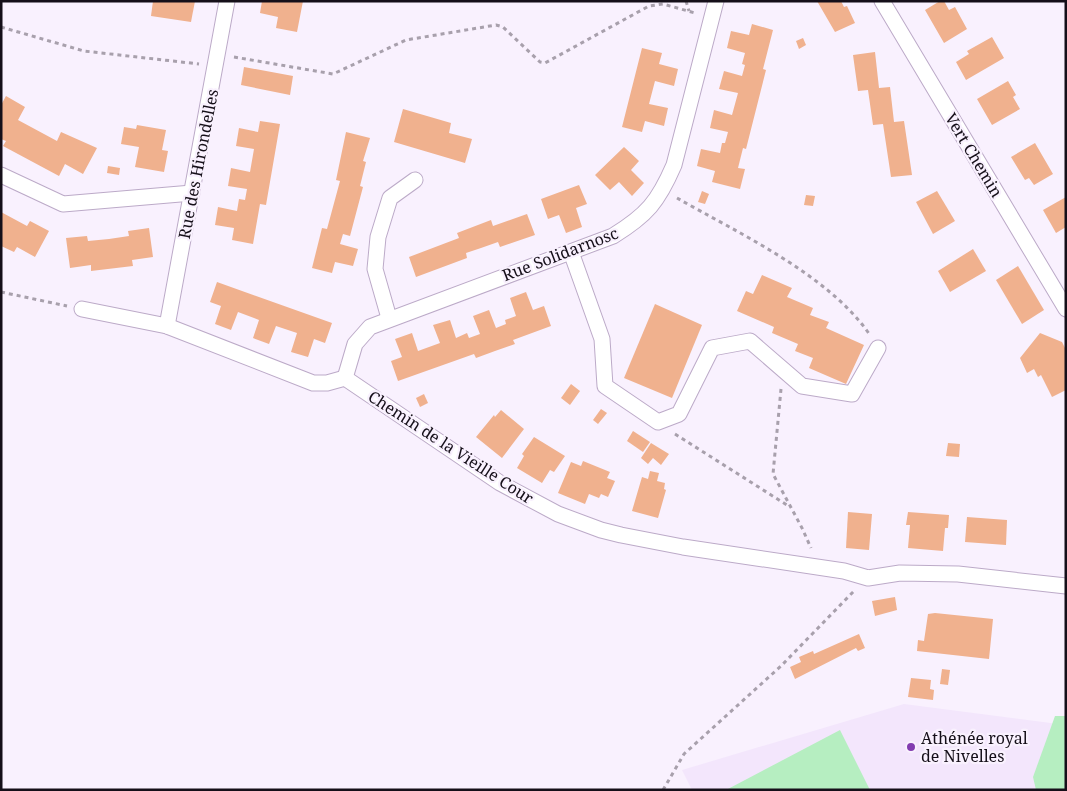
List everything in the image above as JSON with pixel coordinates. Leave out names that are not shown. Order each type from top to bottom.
[{"type":"street","name":"Rue des Hirondelles","points":[[167,326],[228,1]]},
{"type":"street","name":"Rue Solidarnosc","points":[[345,378],[355,344],[370,327],[389,318],[613,236],[647,213],[664,190],[674,165],[716,1]]},
{"type":"street","name":"Vert Chemin","points":[[882,1],[1066,309]]},
{"type":"street","points":[[1,175],[63,204],[192,193]]},
{"type":"street","points":[[389,318],[375,269],[378,237],[390,198],[415,180]]},
{"type":"street","points":[[571,252],[602,339],[604,386],[658,422],[679,414],[712,348],[750,340],[802,386],[852,394],[878,348]]},
{"type":"street","points":[[82,309],[167,326],[313,383],[345,378]]},
{"type":"street","name":"Chemin de la Vieille Cour","points":[[345,378],[500,483],[558,514],[601,530],[621,535],[844,571],[868,578],[900,573],[958,574],[1066,586]]},
{"type":"path","points":[[1,27],[84,51],[217,60],[333,74],[406,40],[496,25],[503,27],[540,62],[545,63],[641,10],[669,1]]},
{"type":"path","points":[[686,1],[689,11]]},
{"type":"path","points":[[663,3],[712,18]]},
{"type":"path","points":[[664,190],[791,262],[858,317]]},
{"type":"path","points":[[1,292],[82,309]]},
{"type":"path","points":[[782,369],[779,430],[773,474],[802,528],[818,567]]},
{"type":"path","points":[[658,422],[791,508]]},
{"type":"path","points":[[663,790],[684,754],[781,666],[868,578]]},
{"type":"shaded area","name":"Athénée royal de Nivelles","points":[[904,704],[1066,725],[1066,790],[692,790],[682,770]]},
{"type":"green space","points":[[1055,716],[1066,716],[1066,790],[1036,790],[1033,777]]},
{"type":"green space","points":[[840,730],[870,790],[726,790]]},
{"type":"building","points":[[153,1],[195,1],[191,22],[151,16]]},
{"type":"building","points":[[262,1],[303,1],[297,32],[276,28],[278,17],[260,13]]},
{"type":"building","points":[[817,1],[841,1],[844,7],[847,6],[855,23],[835,32]]},
{"type":"building","points":[[940,1],[944,1],[949,10],[955,7],[967,29],[944,43],[925,10]]},
{"type":"building","points":[[752,24],[773,30],[763,69],[766,70],[746,149],[743,148],[738,168],[745,169],[740,189],[712,182],[715,171],[697,166],[701,149],[720,153],[722,143],[725,143],[728,132],[710,128],[714,110],[732,115],[738,93],[719,89],[724,71],[742,76],[745,65],[742,64],[745,53],[727,48],[731,31],[749,35]]},
{"type":"building","points":[[992,37],[1004,58],[966,80],[956,62],[969,54],[967,51]]},
{"type":"building","points":[[803,38],[806,45],[799,49],[796,41]]},
{"type":"building","points":[[642,48],[662,53],[659,64],[678,69],[674,86],[655,81],[649,104],[668,108],[664,126],[645,121],[642,132],[622,127]]},
{"type":"building","points":[[875,52],[879,88],[890,87],[894,122],[904,121],[912,175],[891,177],[883,124],[873,125],[868,90],[858,91],[853,55]]},
{"type":"building","points":[[244,67],[293,76],[290,95],[241,85]]},
{"type":"building","points":[[1008,81],[1016,95],[1013,97],[1020,109],[992,125],[977,99]]},
{"type":"building","points":[[6,96],[25,107],[18,120],[57,141],[61,132],[97,148],[83,174],[65,164],[59,176],[3,146],[6,141],[1,139],[1,105]]},
{"type":"building","points":[[403,109],[451,123],[449,133],[472,139],[465,163],[394,142]]},
{"type":"building","points":[[260,121],[280,124],[266,205],[260,204],[253,244],[232,240],[234,228],[215,225],[218,207],[237,211],[239,199],[245,200],[247,189],[228,186],[231,168],[250,172],[254,149],[236,146],[239,128],[258,132]]},
{"type":"building","points":[[137,125],[166,130],[162,150],[168,151],[164,172],[135,167],[139,147],[121,144],[124,127],[136,129]]},
{"type":"building","points":[[346,132],[370,138],[363,161],[366,162],[360,186],[363,187],[350,236],[343,234],[340,244],[358,249],[353,266],[335,262],[332,273],[312,268],[322,228],[327,229],[340,181],[336,180]]},
{"type":"building","points":[[1035,143],[1053,174],[1034,185],[1029,178],[1025,180],[1011,157]]},
{"type":"building","points":[[624,147],[639,161],[631,170],[644,183],[632,196],[619,182],[610,190],[595,175]]},
{"type":"building","points":[[108,166],[120,168],[119,175],[107,173]]},
{"type":"building","points":[[579,185],[587,204],[576,208],[582,227],[566,233],[559,215],[548,219],[541,199]]},
{"type":"building","points":[[702,191],[709,194],[705,204],[698,202]]},
{"type":"building","points":[[937,191],[955,221],[933,234],[916,202]]},
{"type":"building","points":[[806,195],[815,196],[813,206],[804,205]]},
{"type":"building","points":[[1066,197],[1066,227],[1056,233],[1043,210]]},
{"type":"building","points":[[1,212],[27,226],[30,221],[49,231],[35,257],[17,247],[14,252],[1,246]]},
{"type":"building","points":[[527,214],[535,235],[500,247],[498,242],[466,253],[467,258],[416,277],[409,257],[459,238],[457,233],[491,220],[493,226]]},
{"type":"building","points":[[149,228],[153,257],[132,260],[133,266],[91,271],[91,265],[70,268],[66,238],[87,236],[88,241],[109,239],[129,236],[128,231]]},
{"type":"building","points":[[973,249],[986,271],[950,292],[938,271]]},
{"type":"building","points":[[1018,266],[1044,310],[1022,324],[996,280]]},
{"type":"building","points":[[762,275],[792,288],[787,297],[813,308],[810,315],[829,322],[826,328],[864,345],[846,384],[809,368],[813,358],[795,351],[798,344],[772,333],[774,327],[737,311],[746,291],[753,294]]},
{"type":"building","points":[[217,282],[332,323],[325,343],[314,339],[308,357],[291,352],[297,333],[276,326],[269,344],[253,338],[259,320],[238,312],[231,330],[215,324],[221,306],[210,302]]},
{"type":"building","points":[[526,292],[533,310],[544,306],[551,326],[513,340],[515,344],[476,358],[474,354],[398,381],[391,361],[402,357],[395,339],[412,333],[418,351],[440,343],[433,325],[450,320],[456,338],[467,333],[469,338],[480,334],[473,316],[489,310],[496,328],[506,324],[505,320],[516,316],[510,298]]},
{"type":"building","points":[[655,304],[702,325],[672,398],[624,378]]},
{"type":"building","points":[[1040,333],[1062,342],[1066,350],[1066,390],[1052,397],[1041,375],[1038,377],[1034,369],[1027,373],[1020,358]]},
{"type":"building","points":[[571,384],[580,391],[570,405],[561,398]]},
{"type":"building","points":[[424,394],[428,403],[420,407],[416,398]]},
{"type":"building","points":[[601,409],[607,413],[598,424],[593,420]]},
{"type":"building","points":[[501,410],[524,429],[502,458],[476,437],[494,415],[495,417]]},
{"type":"building","points":[[633,431],[650,442],[643,452],[627,441]]},
{"type":"building","points":[[534,437],[565,456],[554,472],[550,470],[542,483],[517,468],[524,456],[522,454]]},
{"type":"building","points":[[651,443],[669,454],[661,465],[653,458],[648,464],[641,458]]},
{"type":"building","points":[[948,443],[960,444],[959,457],[946,456]]},
{"type":"building","points":[[583,461],[610,472],[607,478],[615,481],[608,497],[601,494],[599,498],[589,494],[585,504],[558,493],[571,462],[581,466]]},
{"type":"building","points":[[650,471],[659,473],[657,481],[665,483],[664,489],[666,490],[658,518],[632,511],[642,477],[648,479]]},
{"type":"building","points":[[848,512],[872,514],[869,550],[846,548]]},
{"type":"building","points":[[908,512],[949,515],[948,528],[945,528],[943,551],[908,548],[910,525],[906,525]]},
{"type":"building","points":[[967,517],[1007,520],[1006,545],[965,542]]},
{"type":"building","points":[[895,597],[897,610],[875,616],[872,601]]},
{"type":"building","points":[[935,613],[993,619],[989,659],[917,651],[918,640],[924,641],[928,614]]},
{"type":"building","points":[[859,634],[865,648],[858,651],[856,648],[795,679],[790,667],[801,662],[799,657],[813,651],[814,654]]},
{"type":"building","points":[[942,669],[950,670],[948,685],[940,684]]},
{"type":"building","points":[[911,678],[931,680],[930,689],[934,690],[933,700],[908,697]]},
{"type":"place","name":"Athénée royal de Nivelles","points":[[911,747]]}]
